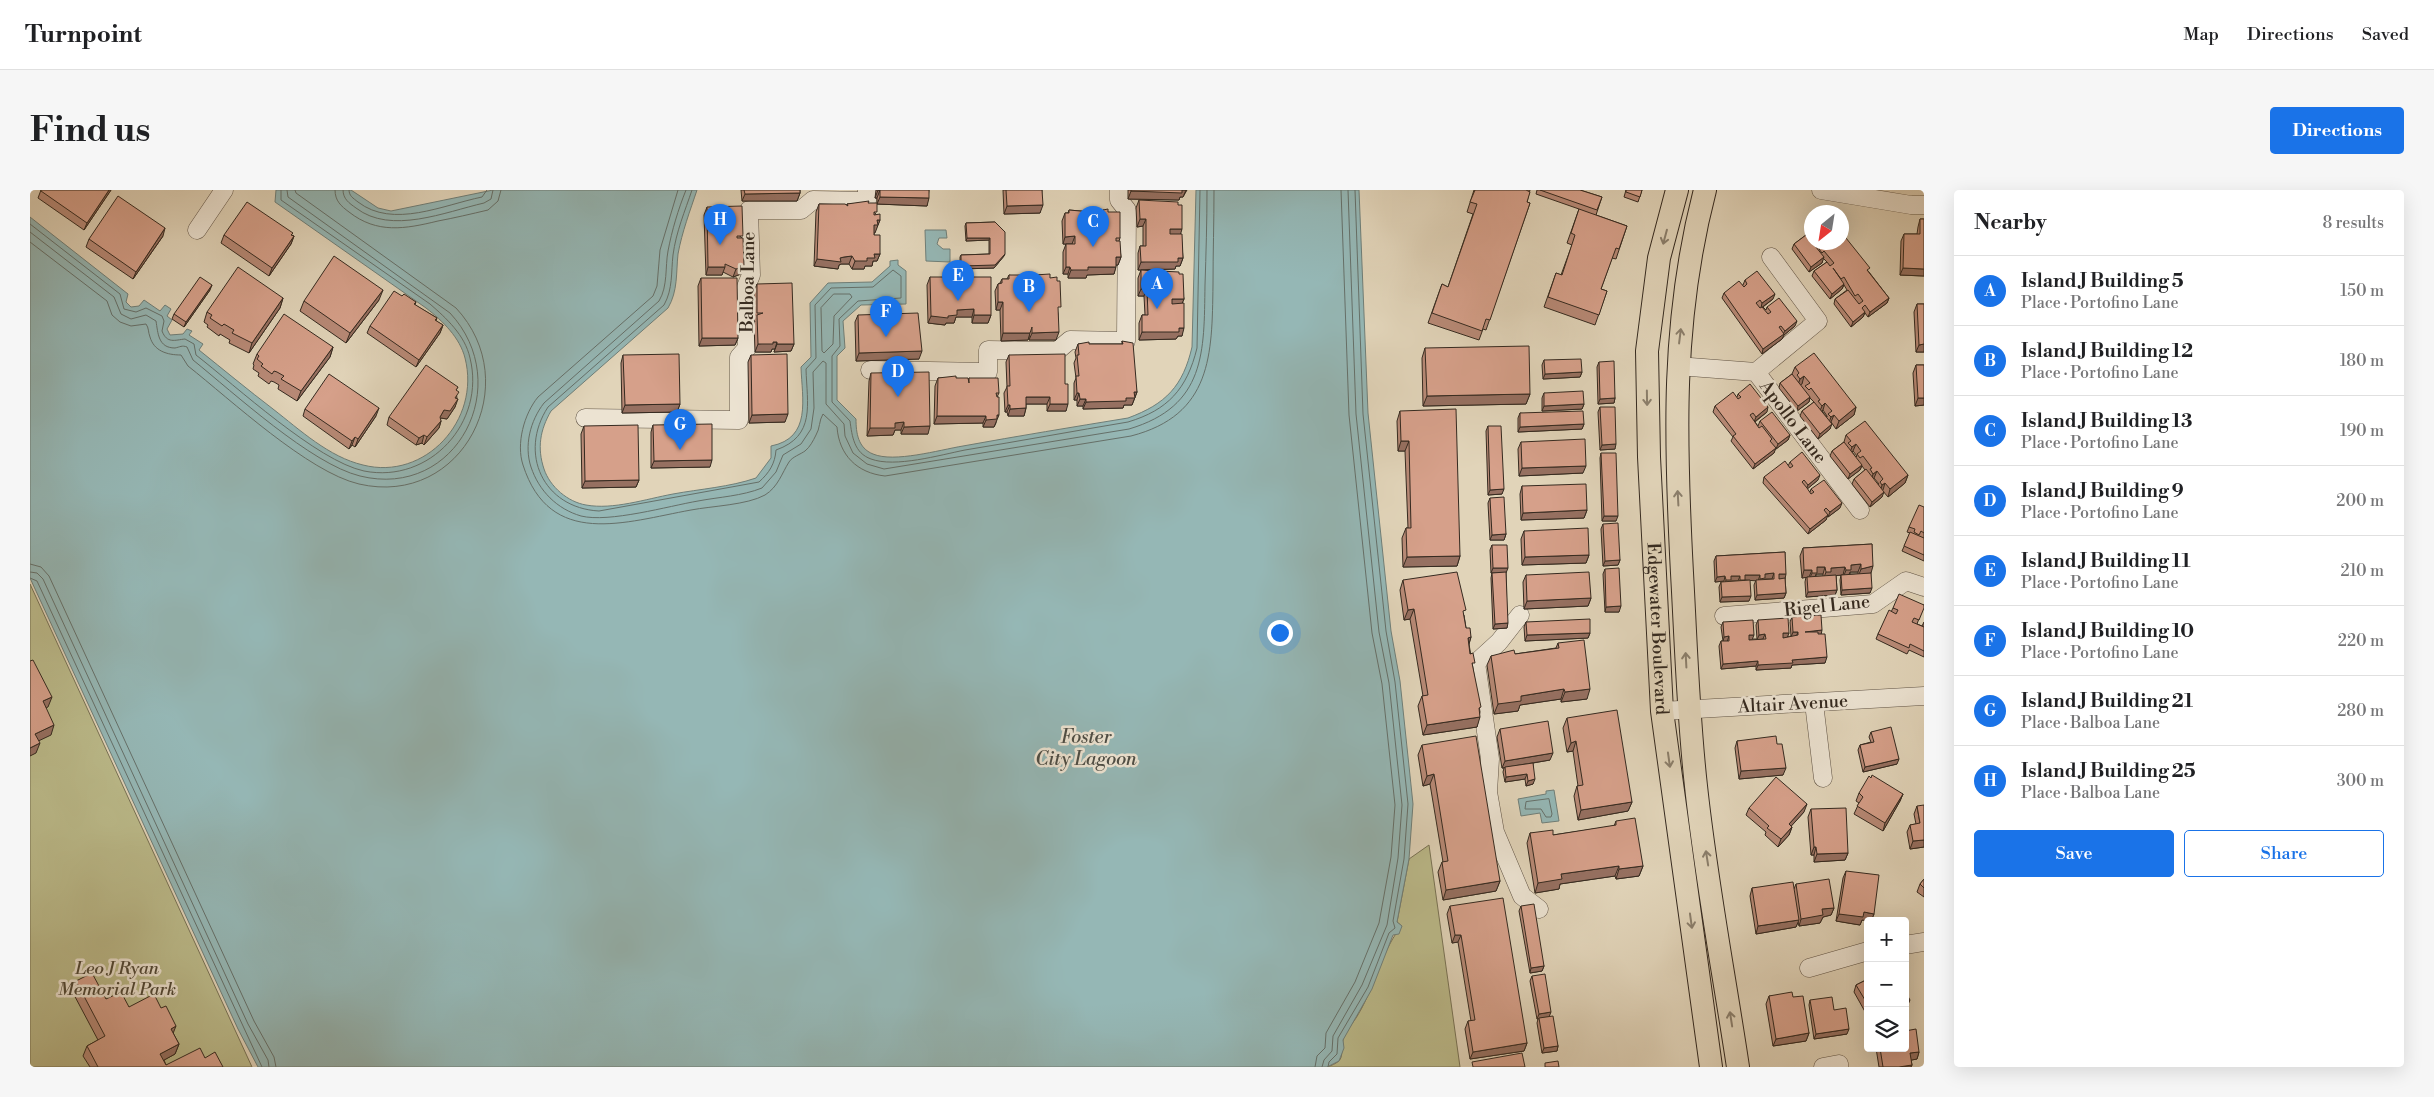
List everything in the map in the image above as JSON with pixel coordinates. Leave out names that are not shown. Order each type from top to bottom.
[{"type":"main road","name":"Edgewater Boulevard","points":[[1677,190],[1659,258],[1647,351],[1649,457],[1662,711],[1711,1067]]},
{"type":"main road","name":"Edgewater Boulevard","points":[[1705,190],[1690,251],[1677,366],[1676,457],[1689,709],[1696,787],[1738,1067]]},
{"type":"street","points":[[197,230],[224,190]]},
{"type":"street","name":"Balboa Lane","points":[[585,418],[739,420],[739,357],[747,348],[746,287],[751,275],[749,210],[800,210],[813,200],[867,201],[867,190]]},
{"type":"street","points":[[870,370],[988,372],[988,350],[1057,350],[1070,340],[1126,341],[1127,210],[1119,200],[1119,190]]},
{"type":"street","points":[[1821,190],[1911,205],[1924,205]]},
{"type":"street","points":[[1756,372],[1818,321],[1771,257]]},
{"type":"street","name":"Apollo Lane","points":[[1677,366],[1756,372],[1860,510]]},
{"type":"street","name":"Rigel Lane","points":[[1724,616],[1873,604],[1906,581],[1924,587]]},
{"type":"street","points":[[1520,615],[1499,642],[1476,663],[1490,759],[1488,792],[1495,832],[1522,896],[1539,909]]},
{"type":"street","name":"Altair Avenue","points":[[1662,711],[1924,696]]},
{"type":"street","points":[[1814,703],[1823,778]]},
{"type":"street","points":[[1909,944],[1924,942]]},
{"type":"street","points":[[1809,968],[1864,952]]},
{"type":"street","points":[[1823,1067],[1839,1064],[1839,1067]]},
{"type":"green space","name":"Leo J Ryan Memorial Park","points":[[30,584],[252,1067],[30,1067]]},
{"type":"green space","points":[[1429,845],[1460,1067],[1327,1067],[1338,1062],[1340,1059],[1344,1037],[1364,1003],[1384,955],[1402,926],[1397,922],[1409,859]]},
{"type":"water","name":"Foster City Lagoon","points":[[276,190],[351,190],[378,208],[391,211],[493,190],[697,190],[678,254],[675,288],[668,308],[551,411],[542,432],[540,446],[542,461],[547,476],[555,488],[573,501],[586,505],[607,506],[725,486],[756,478],[771,458],[771,446],[784,442],[793,435],[799,426],[803,404],[801,367],[811,357],[810,303],[828,283],[872,282],[890,266],[890,261],[898,260],[898,265],[906,271],[906,304],[861,305],[843,321],[845,348],[837,356],[837,400],[856,419],[859,440],[868,451],[873,454],[893,457],[917,455],[1128,418],[1141,413],[1163,400],[1178,383],[1184,373],[1192,347],[1196,190],[1359,190],[1368,413],[1391,631],[1400,681],[1413,804],[1409,859],[1397,922],[1402,926],[1399,934],[1393,935],[1372,989],[1343,1040],[1344,1048],[1339,1061],[1327,1067],[258,1067],[238,1029],[30,578],[30,217],[128,294],[126,302],[131,307],[139,306],[144,300],[160,311],[165,305],[171,309],[167,316],[172,320],[167,329],[170,335],[183,334],[187,329],[192,331],[189,335],[203,344],[199,350],[304,434],[338,456],[363,465],[386,468],[407,464],[427,455],[443,441],[456,423],[465,403],[468,381],[463,351],[455,337],[439,318],[275,202]]},
{"type":"water","points":[[925,230],[946,230],[947,238],[939,238],[937,244],[943,249],[950,249],[950,262],[926,261]]},
{"type":"water","points":[[1554,790],[1559,821],[1542,823],[1540,813],[1521,816],[1518,799],[1546,794],[1546,791]]},
{"type":"building","points":[[41,190],[109,190],[87,223]]},
{"type":"building","points":[[744,190],[800,190],[800,193],[745,194]]},
{"type":"building","points":[[880,190],[929,190],[929,198],[880,197]]},
{"type":"building","points":[[1006,190],[1042,190],[1043,205],[1007,206]]},
{"type":"building","points":[[1182,190],[1182,193],[1131,191]]},
{"type":"building","points":[[1475,190],[1526,190],[1530,192],[1527,202],[1530,203],[1490,320],[1486,319],[1482,331],[1432,313],[1442,284],[1448,287],[1477,204],[1470,202]]},
{"type":"building","points":[[1540,190],[1580,190],[1602,197],[1597,210]]},
{"type":"building","points":[[1626,190],[1642,190],[1640,197],[1626,192]]},
{"type":"building","points":[[118,196],[165,228],[136,272],[89,239]]},
{"type":"building","points":[[1139,200],[1178,202],[1178,205],[1182,205],[1182,229],[1170,229],[1170,234],[1182,234],[1183,258],[1178,258],[1178,262],[1141,262],[1140,246],[1146,246],[1146,219],[1140,219]]},
{"type":"building","points":[[869,201],[868,203],[877,203],[877,212],[874,212],[874,215],[880,214],[880,220],[877,220],[878,225],[874,225],[874,235],[880,235],[880,254],[874,254],[875,258],[867,258],[867,261],[855,261],[852,256],[840,258],[841,262],[817,259],[819,204],[845,204],[848,206],[847,204]]},
{"type":"building","points":[[247,202],[293,233],[291,235],[294,236],[272,268],[224,235]]},
{"type":"building","points":[[742,206],[743,236],[737,236],[737,238],[743,238],[744,266],[736,269],[725,264],[725,267],[708,267],[707,207]]},
{"type":"building","points":[[1108,209],[1108,212],[1120,212],[1120,238],[1116,238],[1116,241],[1120,241],[1121,257],[1116,257],[1116,267],[1088,267],[1088,270],[1071,270],[1070,267],[1066,267],[1066,244],[1075,244],[1075,236],[1065,237],[1065,213],[1069,213],[1069,210],[1103,213],[1103,210]]},
{"type":"building","points":[[1579,209],[1627,226],[1619,249],[1616,248],[1601,289],[1607,291],[1599,315],[1548,297],[1556,273],[1562,275],[1575,235],[1571,233]]},
{"type":"building","points":[[1920,219],[1924,219],[1924,269],[1903,268],[1904,234],[1920,234]]},
{"type":"building","points":[[995,222],[1005,232],[1005,254],[995,265],[961,266],[961,255],[990,254],[990,238],[967,238],[966,223]]},
{"type":"building","points":[[1804,236],[1804,250],[1818,250],[1824,257],[1811,267],[1794,244]]},
{"type":"building","points":[[1849,242],[1870,268],[1867,270],[1889,298],[1870,312],[1865,305],[1862,308],[1865,312],[1853,322],[1835,299],[1848,290],[1859,304],[1863,301],[1858,294],[1855,296],[1844,277],[1841,279],[1833,268],[1844,284],[1832,294],[1814,271],[1827,262],[1830,266],[1834,263],[1824,251],[1822,253],[1820,250],[1849,250]]},
{"type":"building","points":[[334,256],[383,290],[350,333],[304,301]]},
{"type":"building","points":[[238,267],[283,298],[252,343],[232,333],[234,330],[224,324],[222,326],[210,318],[212,315],[207,312]]},
{"type":"building","points":[[1141,270],[1179,272],[1179,274],[1183,274],[1184,299],[1172,299],[1172,304],[1184,303],[1184,328],[1179,328],[1179,332],[1142,332],[1142,315],[1148,315],[1147,289],[1141,289]]},
{"type":"building","points":[[1757,271],[1775,294],[1762,303],[1760,300],[1756,303],[1760,308],[1762,307],[1768,314],[1771,312],[1767,307],[1779,298],[1797,321],[1785,331],[1781,326],[1779,327],[1784,334],[1763,349],[1724,293],[1739,281],[1744,287],[1747,284],[1745,280]]},
{"type":"building","points":[[1050,274],[1050,278],[1057,277],[1057,281],[1060,281],[1061,307],[1058,307],[1059,332],[1032,333],[1032,327],[1030,333],[1003,333],[1003,302],[998,302],[998,284],[1002,283],[1002,279],[1009,279],[1009,275],[1024,275],[1024,279],[1029,280],[1029,275],[1031,275],[1031,280],[1034,280],[1034,275]]},
{"type":"building","points":[[200,277],[212,285],[186,322],[174,314]]},
{"type":"building","points":[[930,277],[991,277],[991,315],[974,315],[974,309],[957,310],[957,315],[948,316],[948,318],[931,316]]},
{"type":"building","points":[[701,278],[737,278],[738,338],[702,338]]},
{"type":"building","points":[[792,283],[794,344],[777,344],[777,342],[773,342],[773,344],[758,344],[757,315],[763,313],[757,313],[757,284]]},
{"type":"building","points":[[394,291],[402,296],[404,294],[416,302],[414,304],[437,318],[435,320],[443,325],[419,360],[370,326]]},
{"type":"building","points":[[1917,304],[1924,304],[1924,344],[1919,345]]},
{"type":"building","points":[[918,313],[922,351],[859,353],[858,315]]},
{"type":"building","points":[[284,314],[333,347],[301,391],[281,379],[284,376],[274,371],[272,374],[261,366],[263,364],[257,359],[259,356],[257,354]]},
{"type":"building","points":[[1122,341],[1133,343],[1137,392],[1134,392],[1135,398],[1126,398],[1126,401],[1086,402],[1086,399],[1080,399],[1079,393],[1077,393],[1076,376],[1079,376],[1078,344],[1089,342],[1089,344],[1123,344]]},
{"type":"building","points":[[1529,346],[1530,394],[1427,396],[1425,348]]},
{"type":"building","points":[[1814,353],[1856,407],[1839,421],[1834,415],[1831,417],[1828,414],[1832,411],[1825,403],[1822,406],[1811,388],[1809,390],[1805,386],[1810,383],[1804,376],[1800,379],[1797,375],[1799,373],[1795,367]]},
{"type":"building","points":[[679,354],[680,404],[625,405],[623,355]]},
{"type":"building","points":[[787,354],[788,414],[752,415],[751,355]]},
{"type":"building","points":[[1065,354],[1065,384],[1068,384],[1068,404],[1050,404],[1050,397],[1026,397],[1026,408],[1010,409],[1007,386],[1010,386],[1009,355]]},
{"type":"building","points":[[1581,359],[1582,372],[1545,374],[1544,360]]},
{"type":"building","points":[[1614,361],[1615,398],[1600,399],[1599,362]]},
{"type":"building","points":[[426,365],[458,387],[456,390],[459,392],[455,398],[458,399],[450,411],[444,410],[440,417],[441,421],[427,437],[424,435],[419,438],[389,417]]},
{"type":"building","points":[[1916,365],[1924,365],[1924,398],[1918,398]]},
{"type":"building","points":[[929,372],[930,426],[904,427],[904,422],[895,423],[895,428],[870,428],[871,373]]},
{"type":"building","points":[[329,374],[379,408],[358,439],[355,437],[352,441],[305,409]]},
{"type":"building","points":[[1792,374],[1810,397],[1798,406],[1780,383]]},
{"type":"building","points":[[956,376],[956,378],[968,378],[969,383],[969,378],[998,378],[999,393],[996,393],[997,397],[999,397],[999,415],[997,415],[997,419],[986,420],[986,416],[937,416],[938,378]]},
{"type":"building","points":[[1750,384],[1768,407],[1756,417],[1753,413],[1750,415],[1759,428],[1762,426],[1776,448],[1755,464],[1733,436],[1736,434],[1715,406],[1733,392],[1738,399],[1741,397],[1738,394]]},
{"type":"building","points":[[1583,391],[1584,404],[1544,406],[1544,393]]},
{"type":"building","points":[[1814,402],[1832,424],[1820,434],[1802,411]]},
{"type":"building","points":[[1600,407],[1615,407],[1616,444],[1602,445]]},
{"type":"building","points":[[1456,409],[1460,556],[1407,557],[1406,528],[1411,528],[1409,441],[1401,441],[1400,411]]},
{"type":"building","points":[[1583,411],[1584,424],[1520,427],[1520,413]]},
{"type":"building","points":[[1772,412],[1790,435],[1778,444],[1760,421]]},
{"type":"building","points":[[1865,421],[1908,475],[1890,489],[1885,483],[1882,485],[1880,482],[1883,479],[1877,471],[1873,474],[1870,469],[1872,468],[1863,456],[1860,458],[1857,454],[1861,451],[1856,444],[1852,447],[1848,443],[1851,441],[1846,435]]},
{"type":"building","points":[[712,424],[712,460],[654,461],[653,425]]},
{"type":"building","points":[[638,425],[639,480],[585,481],[584,426]]},
{"type":"building","points":[[1488,426],[1501,426],[1504,489],[1490,490]]},
{"type":"building","points":[[1585,439],[1586,466],[1522,468],[1521,442]]},
{"type":"building","points":[[1844,442],[1862,465],[1850,474],[1832,451]]},
{"type":"building","points":[[1802,452],[1820,475],[1808,485],[1804,480],[1802,482],[1811,494],[1814,492],[1811,489],[1824,480],[1842,503],[1830,512],[1826,508],[1824,510],[1828,515],[1810,529],[1764,477],[1785,461],[1790,468],[1793,466],[1790,462]]},
{"type":"building","points":[[1601,453],[1616,453],[1618,516],[1604,516]]},
{"type":"building","points":[[1866,469],[1884,492],[1872,502],[1854,479]]},
{"type":"building","points":[[1586,484],[1587,510],[1523,513],[1522,486]]},
{"type":"building","points":[[1504,497],[1506,534],[1492,535],[1490,498]]},
{"type":"building","points":[[1919,505],[1924,507],[1924,533],[1921,531],[1919,535],[1914,532],[1915,529],[1909,527]]},
{"type":"building","points":[[1618,523],[1620,560],[1605,561],[1603,524]]},
{"type":"building","points":[[1588,528],[1589,555],[1525,557],[1524,531]]},
{"type":"building","points":[[1910,532],[1924,538],[1924,555],[1904,546]]},
{"type":"building","points":[[1872,544],[1873,566],[1861,569],[1861,564],[1851,565],[1851,570],[1846,570],[1845,567],[1831,568],[1831,572],[1826,572],[1825,567],[1817,567],[1817,573],[1812,573],[1812,570],[1804,570],[1803,548]]},
{"type":"building","points":[[1492,545],[1507,545],[1508,568],[1493,568]]},
{"type":"building","points":[[1785,552],[1786,574],[1779,574],[1779,579],[1785,578],[1786,593],[1757,595],[1756,580],[1774,579],[1774,573],[1765,574],[1765,578],[1760,579],[1760,575],[1745,575],[1745,580],[1740,580],[1740,576],[1731,576],[1731,580],[1726,580],[1725,576],[1717,577],[1716,556]]},
{"type":"building","points":[[1619,568],[1621,606],[1606,607],[1605,569]]},
{"type":"building","points":[[1457,572],[1466,610],[1463,611],[1466,628],[1470,628],[1471,637],[1468,638],[1470,654],[1473,653],[1475,663],[1472,663],[1481,707],[1479,708],[1480,717],[1427,725],[1422,696],[1428,695],[1414,609],[1408,610],[1403,580]]},
{"type":"building","points":[[1506,572],[1508,623],[1495,624],[1492,573]]},
{"type":"building","points":[[1589,572],[1591,598],[1527,601],[1526,575]]},
{"type":"building","points":[[1871,573],[1872,588],[1842,590],[1841,575]]},
{"type":"building","points":[[1836,575],[1837,590],[1808,592],[1807,577]]},
{"type":"building","points":[[1750,580],[1751,596],[1722,597],[1721,582]]},
{"type":"building","points":[[1899,594],[1924,605],[1919,620],[1914,618],[1912,622],[1924,627],[1924,651],[1910,644],[1909,648],[1878,634],[1889,610],[1896,614],[1898,610],[1893,608]]},
{"type":"building","points":[[1821,615],[1822,630],[1805,632],[1825,634],[1827,657],[1792,660],[1793,663],[1758,665],[1758,661],[1723,664],[1721,641],[1729,641],[1729,636],[1724,637],[1723,622],[1753,620],[1754,635],[1749,635],[1749,640],[1766,639],[1765,634],[1759,635],[1758,620],[1788,618],[1789,633],[1783,633],[1783,638],[1798,635],[1798,632],[1793,632],[1792,617]]},
{"type":"building","points":[[1590,619],[1590,633],[1527,635],[1526,622]]},
{"type":"building","points":[[1584,640],[1590,689],[1565,692],[1564,689],[1521,696],[1521,701],[1498,704],[1491,656],[1514,650],[1515,654],[1559,648],[1558,643]]},
{"type":"building","points":[[33,660],[52,697],[43,701],[54,725],[35,734],[40,743],[30,748],[30,661]]},
{"type":"building","points":[[1617,710],[1632,802],[1581,810],[1577,786],[1583,785],[1576,741],[1571,743],[1567,718]]},
{"type":"building","points":[[1548,721],[1553,753],[1505,761],[1500,729]]},
{"type":"building","points":[[1891,727],[1899,759],[1865,767],[1860,745],[1874,742],[1871,732]]},
{"type":"building","points":[[1476,736],[1500,881],[1446,890],[1442,862],[1448,861],[1434,774],[1427,776],[1422,745]]},
{"type":"building","points":[[1776,736],[1777,744],[1782,744],[1786,768],[1741,771],[1737,741]]},
{"type":"building","points":[[1533,763],[1535,779],[1528,781],[1527,774],[1506,777],[1505,767]]},
{"type":"building","points":[[1872,775],[1903,794],[1885,823],[1857,806],[1863,797],[1859,793],[1869,776],[1871,778]]},
{"type":"building","points":[[1776,777],[1807,804],[1789,824],[1792,827],[1781,839],[1767,828],[1769,826],[1749,808]]},
{"type":"building","points":[[1924,805],[1924,840],[1913,841],[1910,825],[1920,823],[1917,806]]},
{"type":"building","points":[[1846,808],[1848,853],[1817,854],[1816,847],[1814,847],[1811,809]]},
{"type":"building","points":[[1635,818],[1643,866],[1619,869],[1619,866],[1561,874],[1562,879],[1538,883],[1530,833],[1553,830],[1553,835],[1616,825],[1616,821]]},
{"type":"building","points":[[1846,871],[1879,875],[1874,914],[1864,912],[1863,917],[1839,914]]},
{"type":"building","points":[[1829,879],[1834,908],[1822,909],[1823,915],[1801,919],[1796,884]]},
{"type":"building","points":[[1924,879],[1924,888],[1920,884]]},
{"type":"building","points":[[1793,882],[1799,920],[1758,926],[1752,888]]},
{"type":"building","points":[[1503,898],[1527,1043],[1473,1052],[1468,1021],[1475,1020],[1461,935],[1455,935],[1450,906]]},
{"type":"building","points":[[1534,904],[1544,966],[1531,968],[1521,906]]},
{"type":"building","points":[[92,973],[106,999],[121,992],[129,1007],[154,994],[161,1008],[166,1006],[176,1026],[171,1029],[179,1044],[160,1054],[166,1065],[200,1048],[205,1058],[215,1052],[223,1067],[98,1067],[87,1046],[105,1036],[76,981]]},
{"type":"building","points":[[1545,974],[1551,1012],[1539,1014],[1532,976]]},
{"type":"building","points":[[1864,981],[1864,998],[1856,985]]},
{"type":"building","points":[[1792,992],[1793,997],[1803,996],[1809,1033],[1776,1039],[1769,996]]},
{"type":"building","points":[[1832,997],[1834,1010],[1846,1008],[1849,1029],[1816,1034],[1810,1000]]},
{"type":"building","points":[[1553,1016],[1558,1046],[1544,1048],[1539,1018]]},
{"type":"building","points":[[1916,1029],[1919,1052],[1910,1053],[1912,1065],[1883,1067],[1881,1052],[1909,1052],[1909,1030]]},
{"type":"building","points":[[1522,1053],[1525,1067],[1473,1067],[1472,1062]]},
{"type":"building","points":[[1558,1061],[1559,1067],[1545,1067],[1545,1063]]},
{"type":"place","name":"Island J Building 25","points":[[720,245]]},
{"type":"place","name":"Island J Building 13","points":[[1093,247]]},
{"type":"place","name":"Island J Building 11","points":[[958,301]]},
{"type":"place","name":"Island J Building 5","points":[[1157,309]]},
{"type":"place","name":"Island J Building 12","points":[[1029,312]]},
{"type":"place","name":"Island J Building 10","points":[[886,337]]},
{"type":"place","name":"Island J Building 9","points":[[898,397]]},
{"type":"place","name":"Island J Building 21","points":[[680,450]]}]
